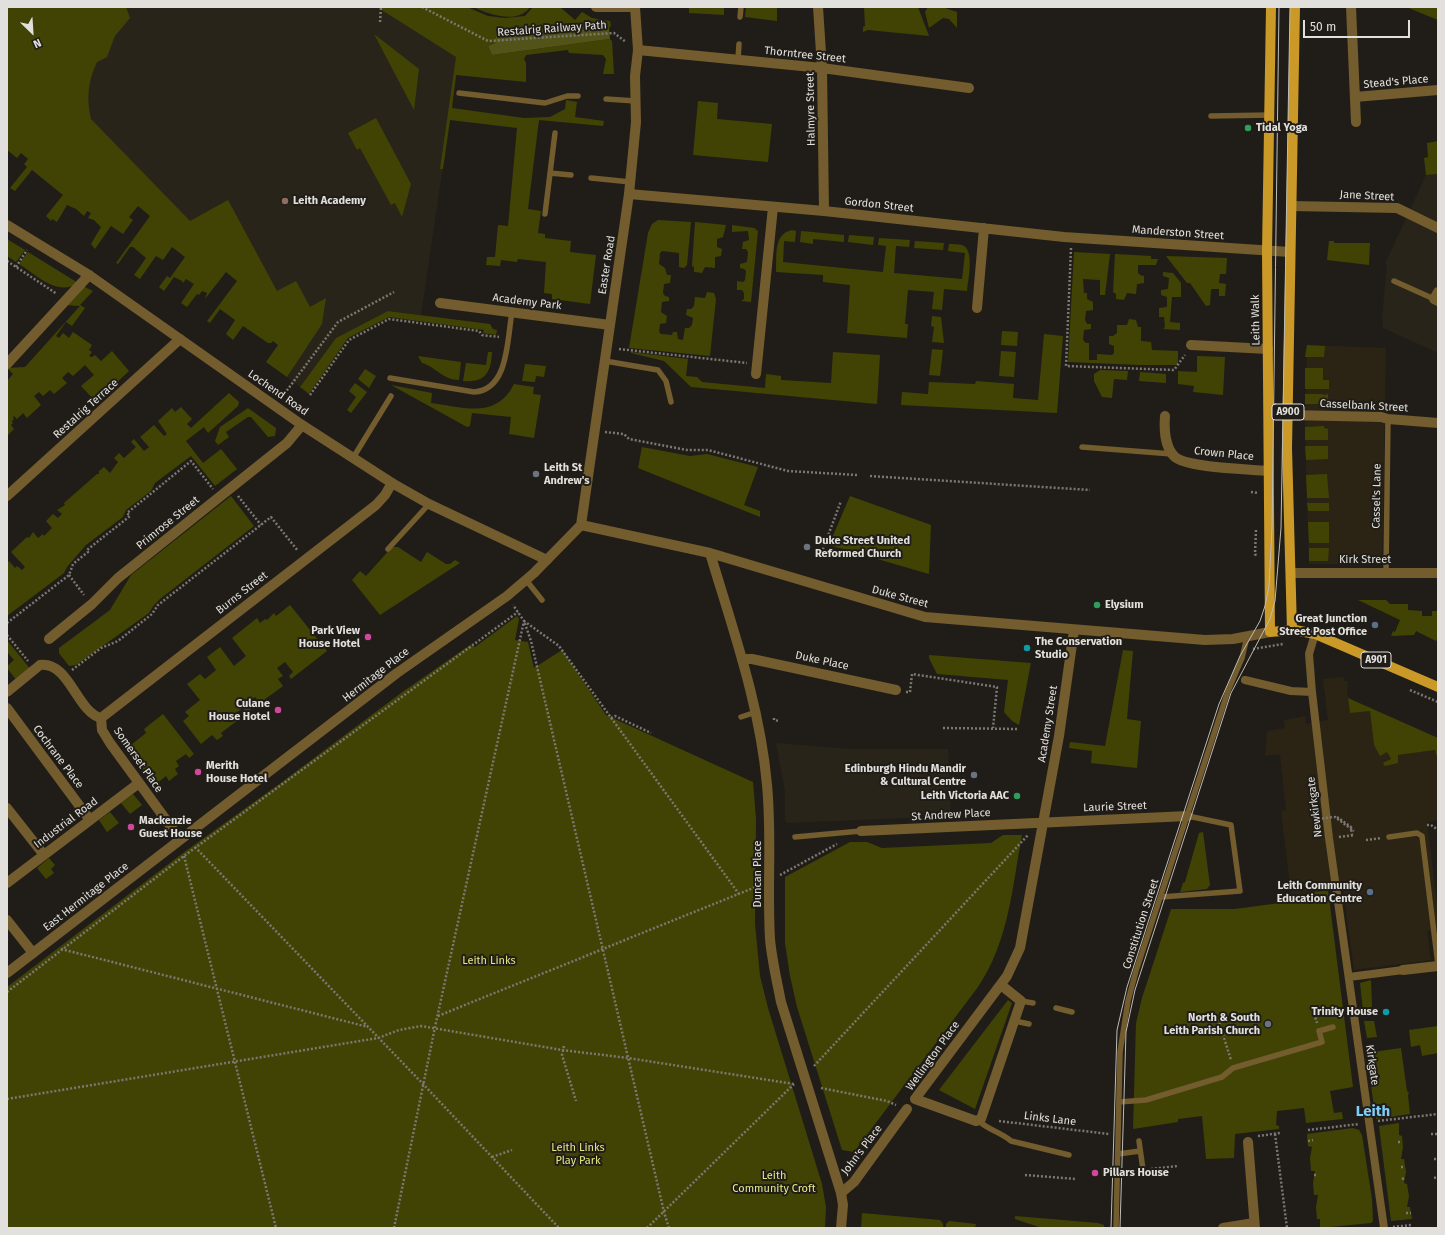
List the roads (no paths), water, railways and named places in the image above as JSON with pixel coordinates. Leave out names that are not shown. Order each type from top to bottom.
[{"type":"main road","name":"Leith Walk","points":[[1270,632],[1267,251],[1271,7]]},
{"type":"main road","name":"A900","points":[[1292,630],[1288,415],[1295,7]]},
{"type":"main road","name":"A901","points":[[1270,632],[1292,630],[1315,634],[1438,687]]},
{"type":"street","points":[[596,7],[635,7]]},
{"type":"street","name":"Easter Road","points":[[581,525],[631,182],[636,101],[635,76],[638,50],[635,7]]},
{"type":"street","name":"Halmyre Street","points":[[818,7],[822,68],[824,211]]},
{"type":"street","name":"Stead's Place","points":[[1351,7],[1356,122]]},
{"type":"street","name":"Thorntree Street","points":[[638,50],[822,68],[968,88]]},
{"type":"street","name":"Stead's Place","points":[[1355,97],[1438,90]]},
{"type":"street","name":"Gordon Street","points":[[629,194],[824,211],[1068,237]]},
{"type":"street","name":"Jane Street","points":[[1291,206],[1397,208],[1438,228]]},
{"type":"street","points":[[757,369],[773,207]]},
{"type":"street","name":"Lochend Road","points":[[7,225],[88,275],[275,407],[392,483],[429,504],[547,560]]},
{"type":"street","points":[[977,308],[984,228]]},
{"type":"street","name":"Manderston Street","points":[[1068,237],[1290,252]]},
{"type":"street","points":[[7,364],[88,275]]},
{"type":"street","name":"Academy Park","points":[[440,303],[610,325]]},
{"type":"street","name":"Restalrig Terrace","points":[[7,496],[180,339]]},
{"type":"street","points":[[1191,345],[1268,349]]},
{"type":"street","name":"Casselbank Street","points":[[1288,415],[1381,417],[1388,419],[1438,423]]},
{"type":"street","points":[[1165,416],[1165,436],[1172,454]]},
{"type":"street","name":"Primrose Street","points":[[49,639],[92,604],[118,578],[287,443],[302,425]]},
{"type":"street","name":"Crown Place","points":[[1172,454],[1182,461],[1207,466],[1268,471]]},
{"type":"street","name":"Burns Street","points":[[101,718],[380,501],[392,483]]},
{"type":"street","name":"Duke Street","points":[[581,525],[710,554],[925,617],[1206,640],[1246,637],[1270,632]]},
{"type":"street","name":"Hermitage Place","points":[[180,840],[409,664],[469,624],[507,596],[547,560],[581,525]]},
{"type":"street","name":"Duncan Place","points":[[710,554],[742,659],[756,712],[768,786],[772,954],[781,1002],[841,1193]]},
{"type":"street","name":"Kirk Street","points":[[1292,572],[1438,573]]},
{"type":"street","name":"Academy Street","points":[[1041,823],[1059,736],[1074,630]]},
{"type":"street","name":"Newkirkgate","points":[[1315,634],[1309,654],[1312,692],[1329,838],[1349,977]]},
{"type":"street","name":"Duke Place","points":[[742,659],[752,658],[896,690]]},
{"type":"street","points":[[7,692],[39,667],[56,669],[92,714],[101,718]]},
{"type":"street","points":[[1245,680],[1290,691],[1312,692]]},
{"type":"street","name":"Cochrane Place","points":[[7,708],[90,820]]},
{"type":"street","name":"Somerset Place","points":[[101,718],[102,730],[107,738],[180,840]]},
{"type":"street","name":"Industrial Road","points":[[7,883],[139,783]]},
{"type":"street","points":[[7,808],[44,855]]},
{"type":"street","name":"Laurie Street","points":[[1041,823],[1188,816]]},
{"type":"street","name":"St Andrew Place","points":[[861,831],[1041,823]]},
{"type":"street","name":"Wellington Place","points":[[980,1120],[915,1099],[1001,985],[1014,964],[1022,942],[1041,823]]},
{"type":"street","name":"East Hermitage Place","points":[[7,973],[180,840]]},
{"type":"street","points":[[7,920],[33,953]]},
{"type":"street","points":[[1349,977],[1438,966]]},
{"type":"street","name":"Kirkgate","points":[[1349,977],[1385,1228]]},
{"type":"street","points":[[980,1120],[1021,1001],[1001,985]]},
{"type":"street","name":"John's Place","points":[[841,1193],[854,1182],[907,1109]]},
{"type":"street","points":[[1223,1228],[1255,1226],[1248,1142]]},
{"type":"street","points":[[841,1193],[843,1205],[841,1228]]},
{"type":"lane","points":[[740,17],[741,7]]},
{"type":"lane","points":[[738,60],[739,44]]},
{"type":"lane","points":[[459,93],[545,103],[566,96],[578,96]]},
{"type":"lane","points":[[606,99],[636,101]]},
{"type":"lane","points":[[1211,116],[1270,115]]},
{"type":"lane","points":[[545,214],[555,133]]},
{"type":"lane","points":[[550,173],[571,175]]},
{"type":"lane","points":[[591,178],[631,182]]},
{"type":"lane","points":[[1394,281],[1437,298]]},
{"type":"lane","points":[[390,378],[474,392],[482,391],[491,386],[500,377],[512,312]]},
{"type":"lane","points":[[605,362],[658,370],[666,381],[671,402]]},
{"type":"lane","points":[[353,458],[391,396]]},
{"type":"lane","name":"Cassel's Lane","points":[[1386,572],[1388,419]]},
{"type":"lane","points":[[1082,447],[1172,454]]},
{"type":"lane","points":[[388,549],[429,504]]},
{"type":"lane","points":[[526,580],[542,600]]},
{"type":"lane","name":"Constitution Street","points":[[1116,1228],[1120,1052],[1128,1001],[1136,971],[1228,691],[1246,649],[1246,637]]},
{"type":"lane","points":[[740,717],[756,712]]},
{"type":"lane","points":[[1161,897],[1240,891],[1232,825],[1188,816]]},
{"type":"lane","points":[[795,837],[861,831]]},
{"type":"lane","points":[[1389,837],[1417,833],[1422,836],[1438,966]]},
{"type":"lane","points":[[1021,1001],[1032,1003]]},
{"type":"lane","points":[[1056,1008],[1072,1012]]},
{"type":"lane","points":[[1015,1021],[1029,1024]]},
{"type":"lane","points":[[1119,1102],[1146,1100],[1222,1077],[1233,1068],[1322,1042],[1319,1031],[1333,1027]]},
{"type":"lane","points":[[980,1120],[990,1130],[1005,1136],[1011,1141],[1069,1155]]},
{"type":"lane","points":[[1139,1141],[1143,1170]]},
{"type":"lane","points":[[1118,1154],[1140,1151]]},
{"type":"tram line","points":[[1111,1228],[1117,1030],[1127,987],[1219,704],[1240,656],[1260,621],[1269,586],[1272,528],[1279,7]]},
{"type":"tram line","points":[[1120,1228],[1126,1032],[1135,990],[1231,693],[1270,619],[1275,601],[1281,528],[1290,7]]},
{"type":"place","name":"Tidal Yoga","points":[[1248,128]]},
{"type":"place","name":"Leith Academy","points":[[285,201]]},
{"type":"place","name":"Leith St Andrew's","points":[[536,474]]},
{"type":"place","name":"Duke Street United Reformed Church","points":[[807,547]]},
{"type":"place","name":"Elysium","points":[[1097,605]]},
{"type":"place","name":"Great Junction Street Post Office","points":[[1375,625]]},
{"type":"place","name":"Park View House Hotel","points":[[368,637]]},
{"type":"place","name":"The Conservation Studio","points":[[1027,648]]},
{"type":"place","name":"Culane House Hotel","points":[[278,710]]},
{"type":"place","name":"Merith House Hotel","points":[[198,772]]},
{"type":"place","name":"Edinburgh Hindu Mandir & Cultural Centre","points":[[974,775]]},
{"type":"place","name":"Leith Victoria AAC","points":[[1017,796]]},
{"type":"place","name":"Mackenzie Guest House","points":[[131,827]]},
{"type":"place","name":"Leith Community Education Centre","points":[[1370,892]]},
{"type":"place","name":"Trinity House","points":[[1386,1012]]},
{"type":"place","name":"North & South Leith Parish Church","points":[[1268,1024]]},
{"type":"place","name":"Pillars House","points":[[1095,1173]]},
{"type":"district","name":"Leith","points":[[1373,1112]]},
{"type":"park label","name":"Leith Links","points":[[489,961]]},
{"type":"park label","name":"Leith Links Play Park","points":[[578,1154]]},
{"type":"park label","name":"Leith Community Croft","points":[[774,1182]]}]
